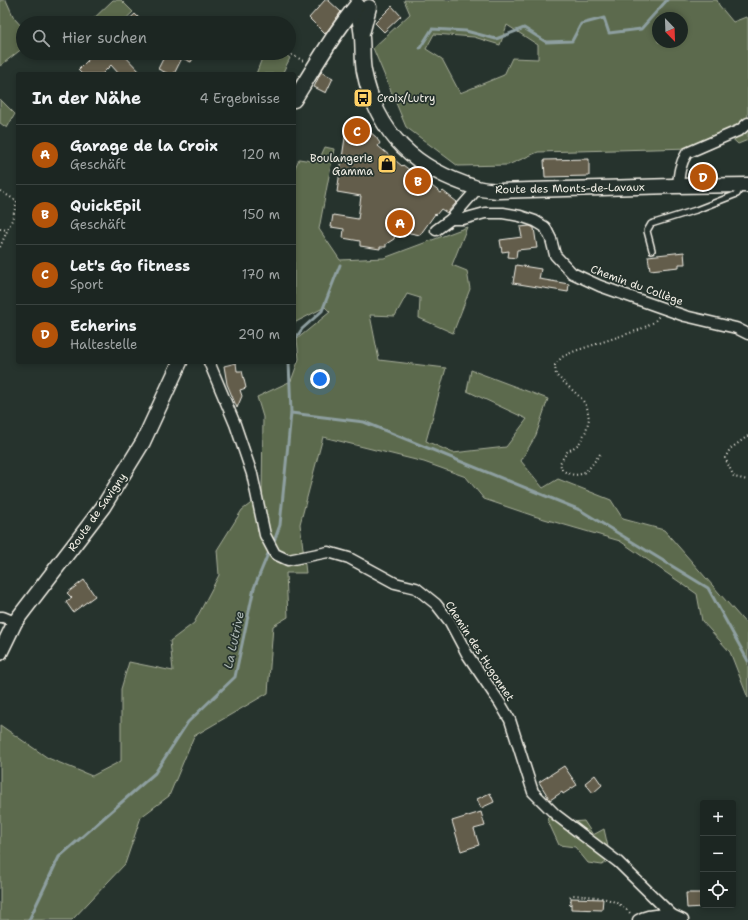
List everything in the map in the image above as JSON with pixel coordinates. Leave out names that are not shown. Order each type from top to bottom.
[{"type":"street","name":"Route des Monts-de-Lavaux","points":[[364,3],[362,37],[364,71],[367,84],[379,114],[403,147],[425,164],[447,176],[478,188],[517,191],[559,188],[745,185]]},
{"type":"street","points":[[296,97],[350,14],[364,3]]},
{"type":"street","points":[[678,186],[679,170],[687,153],[740,130],[748,123]]},
{"type":"street","points":[[436,230],[451,219],[478,188]]},
{"type":"street","name":"Chemin du Collège","points":[[451,219],[463,219],[485,213],[503,213],[520,216],[535,221],[545,227],[551,239],[555,255],[572,273],[600,286],[686,316],[736,328],[748,334]]},
{"type":"street","name":"Route de Savigny","points":[[0,653],[15,622],[103,507],[143,442],[179,364]]},
{"type":"street","name":"Chemin des Hugonnet","points":[[210,364],[236,424],[252,474],[265,535],[275,554],[288,560],[328,552],[349,558],[395,583],[416,588],[436,604],[450,622],[467,654],[510,720],[533,792],[556,815],[618,862],[672,915],[682,920]]},
{"type":"street","points":[[0,617],[15,622]]},
{"type":"street","points":[[635,918],[663,914],[672,915]]},
{"type":"lane","points":[[652,250],[647,231],[651,224],[696,210],[737,194],[745,185]]},
{"type":"path","points":[[296,57],[305,61]]},
{"type":"path","points":[[0,191],[16,200]]},
{"type":"path","points":[[0,247],[16,207]]},
{"type":"path","points":[[0,228],[8,230]]},
{"type":"path","points":[[600,454],[588,471],[578,475],[569,474],[562,470],[560,462],[567,452],[579,444],[586,431],[589,419],[587,407],[581,398],[556,375],[555,366],[562,357],[575,351],[640,330],[654,322],[663,308]]},
{"type":"path","points":[[748,436],[730,450],[725,458],[734,477],[748,480]]},
{"type":"path","points":[[570,905],[570,897],[573,895],[604,897],[623,906],[635,918]]},
{"type":"green space","points":[[0,0],[6,0],[16,20],[16,53],[0,66]]},
{"type":"green space","points":[[113,0],[121,0],[133,12],[129,16],[96,16]]},
{"type":"green space","points":[[404,0],[717,0],[719,5],[733,22],[746,17],[748,18],[748,140],[738,144],[726,133],[692,148],[538,152],[508,165],[458,166],[406,127],[373,48],[410,14]],"holes":[[[507,25],[538,45],[538,59],[512,58],[504,75],[460,93],[442,59],[426,49],[434,34],[474,37],[500,45]]]},
{"type":"green space","points":[[261,60],[289,60],[283,72],[257,72]]},
{"type":"green space","points":[[0,99],[15,114],[7,128],[0,123]]},
{"type":"green space","points":[[325,147],[334,149],[319,229],[340,260],[384,258],[467,227],[452,265],[467,271],[470,289],[453,333],[419,318],[420,298],[407,294],[395,316],[370,315],[379,360],[446,368],[426,441],[453,453],[506,447],[527,419],[467,391],[471,370],[548,399],[536,435],[521,461],[543,488],[558,479],[611,500],[623,519],[664,530],[748,626],[748,698],[730,652],[702,621],[697,594],[620,541],[534,516],[484,499],[466,477],[424,462],[323,437],[300,524],[306,573],[286,573],[288,617],[273,626],[268,693],[194,736],[169,796],[141,817],[125,864],[72,920],[0,920],[0,725],[48,758],[92,776],[121,761],[121,689],[129,662],[173,671],[170,641],[194,623],[219,575],[217,550],[242,510],[262,495],[263,417],[257,397],[291,381],[299,359],[297,339],[330,312],[325,307],[296,322],[296,166],[299,159],[318,162]]},
{"type":"green space","points":[[556,811],[570,822],[584,821],[593,835],[604,829],[608,847],[615,855],[602,865],[588,863],[575,847],[559,845],[547,819]]},
{"type":"building","points":[[325,0],[328,0],[341,12],[325,34],[309,18]]},
{"type":"building","points":[[392,6],[401,16],[384,32],[375,23]]},
{"type":"building","points":[[88,60],[129,60],[140,72],[117,72],[111,65],[104,72],[80,72],[78,70]]},
{"type":"building","points":[[162,60],[181,60],[175,72],[165,72],[158,69]]},
{"type":"building","points":[[321,72],[333,78],[326,93],[314,87]]},
{"type":"building","points":[[347,124],[368,126],[368,130],[380,143],[378,146],[402,166],[403,165],[441,193],[443,191],[457,202],[447,213],[441,209],[436,215],[435,214],[420,235],[405,232],[404,237],[395,235],[394,239],[386,244],[386,247],[380,247],[380,249],[360,246],[360,241],[343,238],[344,229],[331,227],[333,215],[358,219],[361,196],[337,192]]},
{"type":"building","points":[[589,159],[589,176],[545,177],[544,160]]},
{"type":"building","points":[[530,226],[534,228],[537,248],[517,250],[516,258],[508,257],[509,251],[502,252],[500,240],[522,237],[520,227]]},
{"type":"building","points":[[684,252],[685,264],[679,264],[679,267],[650,270],[648,256]]},
{"type":"building","points":[[516,265],[541,269],[539,279],[569,284],[568,292],[513,283]]},
{"type":"building","points":[[236,364],[237,371],[242,371],[246,388],[240,390],[242,396],[237,408],[227,384],[224,366]]},
{"type":"building","points":[[84,580],[95,596],[73,612],[66,602],[72,598],[67,593]]},
{"type":"building","points":[[564,766],[577,785],[550,800],[539,782]]},
{"type":"building","points":[[595,775],[602,785],[593,793],[585,783]]},
{"type":"building","points":[[490,793],[494,802],[481,808],[477,799]]},
{"type":"building","points":[[481,812],[485,826],[474,829],[479,845],[461,851],[452,821]]},
{"type":"building","points":[[686,893],[700,893],[700,907],[687,908]]},
{"type":"building","points":[[571,898],[603,899],[602,910],[571,909]]},
{"type":"waterway","name":"La Lutrive","points":[[420,48],[432,29],[466,31],[496,39],[524,28],[546,42],[572,41],[581,24],[604,18],[609,33],[641,29],[667,0]]},
{"type":"waterway","name":"La Lutrive","points":[[296,338],[302,329],[322,311],[340,265]]},
{"type":"waterway","name":"La Lutrive","points":[[273,544],[280,525],[291,413],[289,364]]},
{"type":"waterway","points":[[291,413],[364,422],[580,510],[708,588],[748,661]]},
{"type":"waterway","name":"La Lutrive","points":[[29,920],[59,857],[155,773],[188,722],[235,677],[254,588],[270,549]]},
{"type":"place","name":"Croix/Lutry","points":[[363,98]]},
{"type":"place","name":"Let's Go fitness","points":[[357,131]]},
{"type":"place","name":"Boulangerie Gamma","points":[[387,164]]},
{"type":"place","name":"Echerins","points":[[703,177]]},
{"type":"place","name":"QuickEpil","points":[[418,181]]},
{"type":"place","name":"Garage de la Croix","points":[[400,223]]}]
